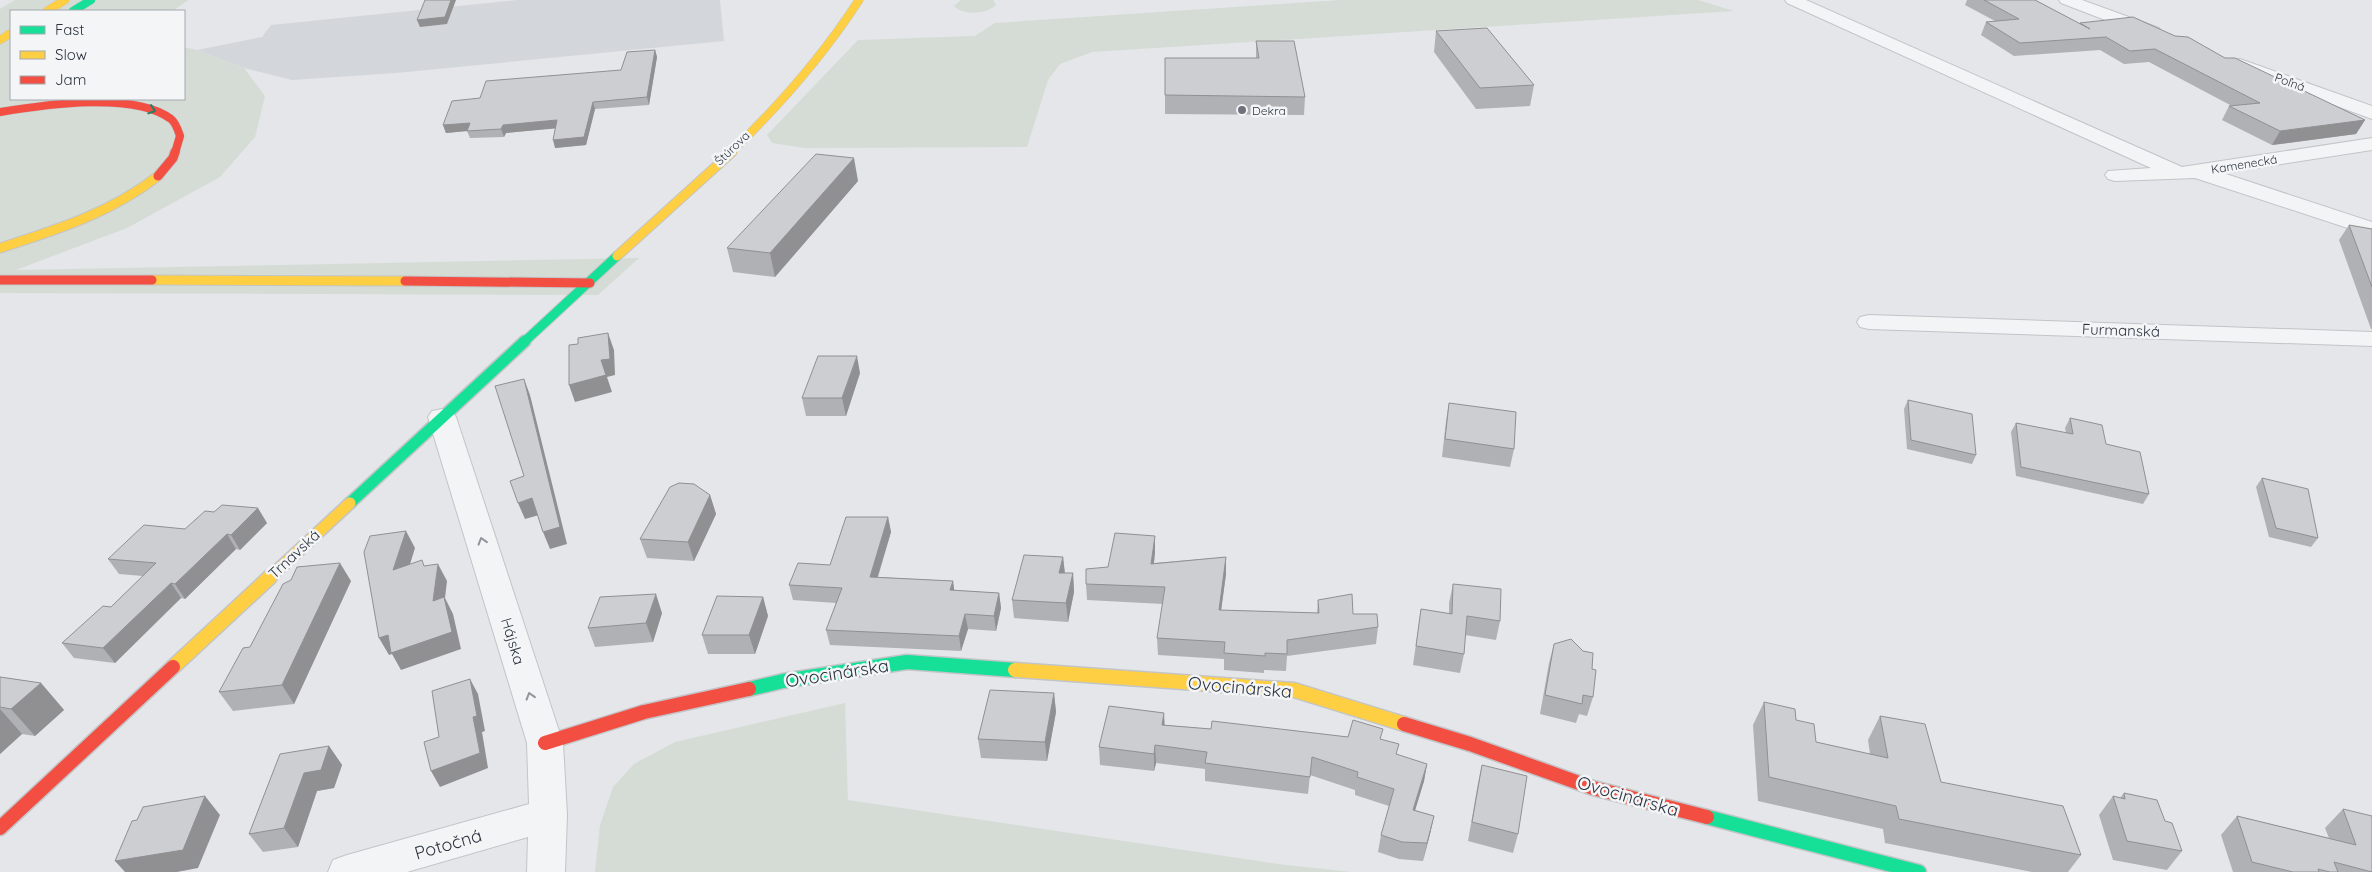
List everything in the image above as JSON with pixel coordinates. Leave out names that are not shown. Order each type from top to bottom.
[{"type":"main road","points":[[49,10],[65,0]]},
{"type":"main road","points":[[74,10],[91,0]]},
{"type":"main road","name":"Štúrova","points":[[590,283],[730,151],[804,77],[842,28],[859,0]]},
{"type":"main road","points":[[0,112],[70,103],[101,103],[143,107],[162,114],[173,121],[180,131],[180,144],[164,170],[128,197],[72,223],[0,248]]},
{"type":"main road","points":[[0,252],[62,233],[110,214],[140,198],[175,173]]},
{"type":"main road","points":[[0,280],[555,280],[590,283]]},
{"type":"main road","name":"Trnavská","points":[[0,828],[442,417],[590,283]]},
{"type":"main road","name":"Ovocinárska","points":[[545,743],[644,712],[783,681],[907,662],[1294,690],[1470,744],[1593,788],[1919,872]]},
{"type":"street","points":[[1793,0],[2188,172],[2372,229]]},
{"type":"street","points":[[2067,0],[2172,39]]},
{"type":"street","name":"Poľná","points":[[2227,59],[2372,113]]},
{"type":"street","name":"Kamenecká","points":[[2115,175],[2188,172],[2372,144]]},
{"type":"street","name":"Furmanská","points":[[1869,322],[2372,340]]},
{"type":"street","name":"Hájska","points":[[442,417],[545,743],[548,815],[546,872]]},
{"type":"street","name":"Potočná","points":[[347,872],[548,815]]},
{"type":"shaded area","points":[[15,0],[188,0],[174,10],[10,10],[10,100],[185,100],[185,47],[244,68],[265,96],[255,137],[220,177],[127,228],[16,270],[639,258],[598,295],[0,293],[0,9]]},
{"type":"shaded area","points":[[517,0],[720,0],[724,41],[396,73],[292,80],[244,68],[197,50],[262,37],[271,25]]},
{"type":"shaded area","points":[[961,0],[993,0],[996,5],[975,13],[963,11],[954,6]]},
{"type":"shaded area","points":[[1340,0],[1698,0],[1734,11],[1092,52],[1060,64],[1048,80],[1027,147],[804,148],[772,143],[767,135],[858,40],[975,36],[995,23]]},
{"type":"shaded area","points":[[845,703],[848,800],[1286,865],[1352,872],[595,872],[600,825],[613,787],[634,764],[675,742]]},
{"type":"building","points":[[425,0],[451,0],[445,17],[417,20]]},
{"type":"building","points":[[1984,0],[2035,0],[2090,29],[2080,23],[2133,17],[2175,36],[2188,37],[2225,58],[2235,58],[2365,120],[2280,131],[2229,106],[2260,103],[2155,49],[2130,51],[2106,37],[2020,43],[1986,22],[2019,19]]},
{"type":"building","points":[[1487,28],[1534,85],[1480,88],[1436,31]]},
{"type":"building","points":[[1256,41],[1294,41],[1305,97],[1165,95],[1165,58],[1259,58]]},
{"type":"building","points":[[655,50],[647,97],[593,102],[584,137],[553,140],[557,120],[503,125],[501,129],[467,131],[470,123],[443,125],[452,101],[480,98],[486,81],[621,70],[627,52]]},
{"type":"building","points":[[816,154],[854,158],[770,253],[727,248]]},
{"type":"building","points":[[2349,225],[2372,229],[2372,287]]},
{"type":"building","points":[[608,333],[610,359],[601,360],[606,375],[569,385],[569,345],[578,344],[578,338]]},
{"type":"building","points":[[818,356],[857,356],[842,398],[802,398]]},
{"type":"building","points":[[524,379],[560,527],[543,532],[532,498],[518,503],[510,481],[524,476],[495,386]]},
{"type":"building","points":[[1908,400],[1972,414],[1976,455],[1911,440]]},
{"type":"building","points":[[1449,403],[1516,412],[1514,449],[1445,439]]},
{"type":"building","points":[[2070,418],[2102,425],[2106,444],[2140,452],[2149,494],[2021,467],[2016,423],[2073,434]]},
{"type":"building","points":[[2262,478],[2308,489],[2318,538],[2276,528]]},
{"type":"building","points":[[679,483],[694,484],[710,495],[688,542],[640,539],[670,487]]},
{"type":"building","points":[[222,505],[258,508],[231,535],[227,534],[175,584],[171,583],[103,648],[62,643],[103,606],[111,607],[156,563],[108,559],[144,525],[185,529],[205,511],[214,512]]},
{"type":"building","points":[[846,517],[888,517],[870,577],[953,581],[950,590],[999,593],[994,616],[965,614],[959,636],[826,630],[842,588],[789,585],[798,563],[830,565]]},
{"type":"building","points":[[406,531],[393,570],[422,560],[424,566],[438,564],[433,601],[444,597],[452,632],[391,653],[388,635],[379,638],[364,552],[370,536]]},
{"type":"building","points":[[1115,533],[1155,536],[1151,564],[1226,557],[1219,610],[1319,613],[1318,600],[1352,594],[1353,614],[1377,614],[1378,627],[1287,640],[1287,654],[1265,653],[1265,656],[1224,653],[1225,642],[1157,638],[1165,587],[1086,584],[1086,569],[1108,567]]},
{"type":"building","points":[[1024,555],[1063,557],[1059,573],[1073,573],[1066,603],[1012,600]]},
{"type":"building","points":[[340,563],[282,685],[219,692],[243,648],[250,647],[283,584],[291,580],[297,567]]},
{"type":"building","points":[[1453,584],[1501,589],[1500,621],[1467,616],[1464,654],[1416,646],[1421,609],[1452,614]]},
{"type":"building","points":[[656,594],[646,623],[588,628],[600,597]]},
{"type":"building","points":[[717,596],[763,597],[749,635],[702,635]]},
{"type":"building","points":[[1571,639],[1583,651],[1593,653],[1592,669],[1596,670],[1593,697],[1583,695],[1582,704],[1545,695],[1554,644]]},
{"type":"building","points":[[0,677],[41,683],[11,709],[0,707]]},
{"type":"building","points":[[470,679],[477,716],[473,717],[480,753],[431,771],[424,742],[439,737],[432,691]]},
{"type":"building","points":[[990,690],[1054,693],[1045,742],[978,739]]},
{"type":"building","points":[[1764,702],[1795,709],[1796,720],[1814,724],[1816,742],[1888,758],[1880,716],[1925,724],[1941,782],[2063,806],[2081,855],[1899,819],[1896,806],[1769,777]]},
{"type":"building","points":[[1109,706],[1164,713],[1162,725],[1211,729],[1212,721],[1348,737],[1353,720],[1383,729],[1380,739],[1399,744],[1396,754],[1427,764],[1413,810],[1434,816],[1427,843],[1402,842],[1381,835],[1394,789],[1357,777],[1358,772],[1312,757],[1310,777],[1205,763],[1207,752],[1155,745],[1154,754],[1099,747]]},
{"type":"building","points":[[329,746],[321,770],[304,773],[284,828],[249,834],[280,754]]},
{"type":"building","points":[[1482,765],[1527,776],[1518,834],[1472,822]]},
{"type":"building","points":[[2124,793],[2157,800],[2165,821],[2172,823],[2182,851],[2127,841],[2113,796],[2125,799]]},
{"type":"building","points":[[205,796],[183,850],[115,861],[132,821],[137,820],[143,807]]},
{"type":"building","points":[[2343,809],[2372,816],[2372,872],[2334,862],[2338,872],[2318,869],[2319,872],[2293,872],[2252,862],[2237,816],[2356,845]]},
{"type":"traffic: fast","points":[[75,10],[91,0]]},
{"type":"traffic: fast","points":[[350,503],[617,256]]},
{"type":"traffic: fast","points":[[749,689],[783,681],[907,662],[1015,670]]},
{"type":"traffic: fast","points":[[1707,817],[1919,872]]},
{"type":"traffic: slow","points":[[49,10],[65,0]]},
{"type":"traffic: slow","points":[[617,256],[715,167],[779,104],[809,71],[836,36],[859,0]]},
{"type":"traffic: slow","points":[[0,40],[10,34]]},
{"type":"traffic: slow","points":[[0,248],[62,228],[103,211],[141,190],[158,176]]},
{"type":"traffic: slow","points":[[152,280],[405,281]]},
{"type":"traffic: slow","points":[[173,667],[350,503]]},
{"type":"traffic: slow","points":[[1015,670],[1294,690],[1404,724]]},
{"type":"traffic: jam","points":[[0,112],[40,106],[88,103],[112,103],[155,111],[171,119],[177,127],[180,136],[173,158],[158,176]]},
{"type":"traffic: jam","points":[[0,280],[152,280]]},
{"type":"traffic: jam","points":[[405,281],[590,283]]},
{"type":"traffic: jam","points":[[0,828],[173,667]]},
{"type":"traffic: jam","points":[[545,743],[644,712],[749,689]]},
{"type":"traffic: jam","points":[[1404,724],[1470,744],[1593,788],[1707,817]]},
{"type":"place","name":"Dekra","points":[[1242,110]]}]
